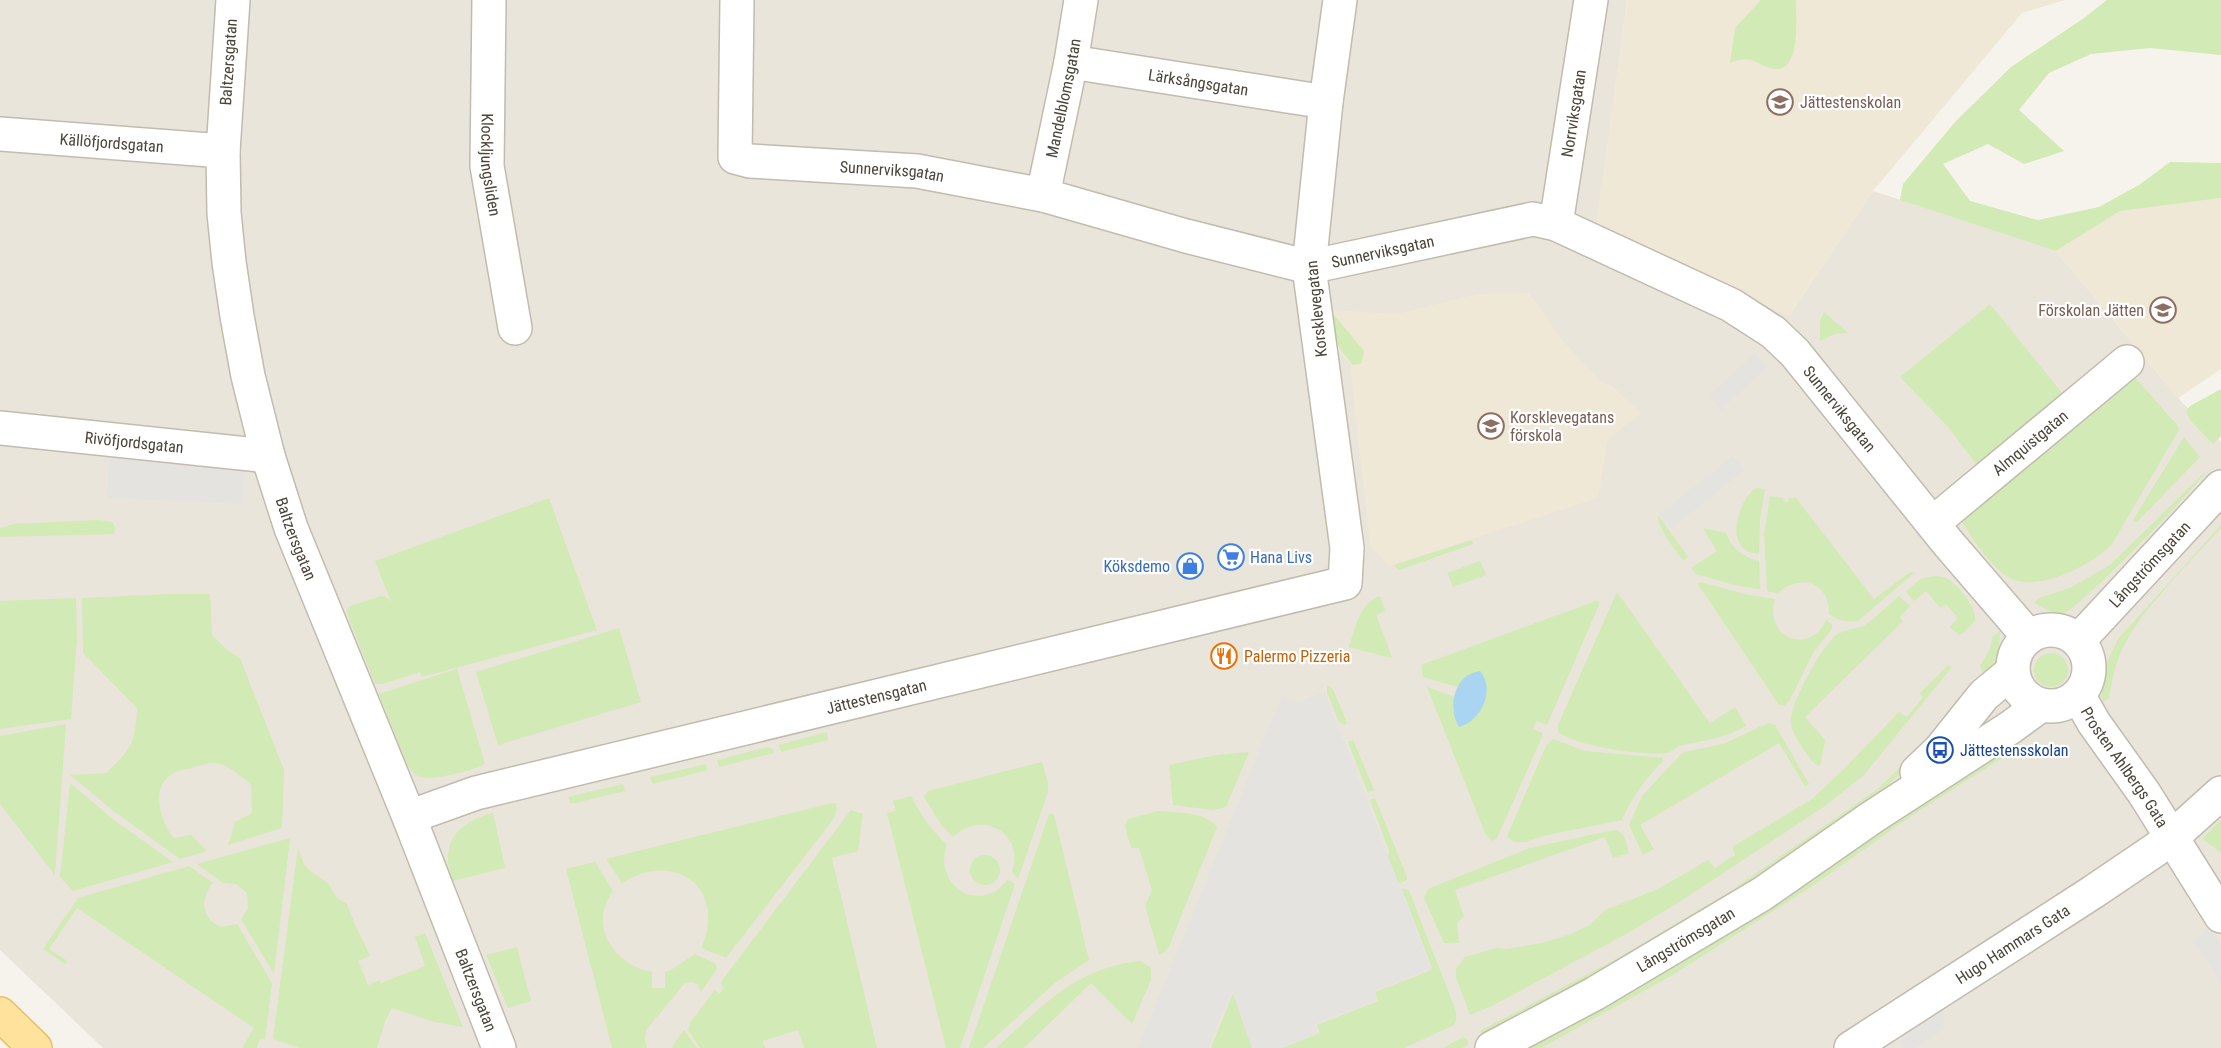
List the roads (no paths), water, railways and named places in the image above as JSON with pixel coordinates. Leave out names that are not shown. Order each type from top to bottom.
[{"type":"main road","points":[[0,1014],[35,1048]]},
{"type":"street","name":"Baltzersgatan","points":[[233,0],[223,151],[224,213],[229,262],[248,375],[268,456],[291,528],[409,817],[499,1048]]},
{"type":"street","name":"Klockljungsliden","points":[[489,0],[487,166],[515,328]]},
{"type":"street","name":"Sunnerviksgatan","points":[[736,0],[735,157],[750,161],[917,171],[1043,195],[1186,236],[1309,267],[1533,219],[1556,224],[1731,305],[1773,332],[1795,353],[1948,543],[2029,637]]},
{"type":"street","name":"Mandelblomsgatan","points":[[1043,195],[1071,62],[1081,0]]},
{"type":"street","name":"Korsklevegatan","points":[[1340,0],[1326,102],[1309,267],[1347,548],[1345,583]]},
{"type":"street","name":"Norrviksgatan","points":[[1556,224],[1591,0]]},
{"type":"street","name":"Lärksångsgatan","points":[[1071,62],[1326,102]]},
{"type":"street","name":"Källöfjordsgatan","points":[[0,134],[223,151]]},
{"type":"street","name":"Almquistgatan","points":[[1933,523],[2127,362]]},
{"type":"street","name":"Rivöfjordsgatan","points":[[0,428],[268,456]]},
{"type":"street","name":"Långströmsgatan","points":[[2078,641],[2221,487]]},
{"type":"street","name":"Jättestensgatan","points":[[409,817],[488,791],[1345,583]]},
{"type":"street","points":[[2041,705],[2032,702],[2019,689],[2013,671],[2018,648],[2036,633],[2052,630],[2068,634],[2078,641],[2087,658],[2089,674],[2078,695]]},
{"type":"street","name":"Långströmsgatan","points":[[1871,818],[1940,750],[1984,695],[2013,671]]},
{"type":"street","name":"Långströmsgatan","points":[[1492,1048],[1594,994],[1762,894],[2041,705],[2057,706],[2078,695]]},
{"type":"street","name":"Prosten Ahlbergs Gata","points":[[2078,695],[2144,793],[2221,916]]},
{"type":"street","name":"Prosten Ahlbergs Gata","points":[[2171,838],[2221,793]]},
{"type":"street","name":"Hugo Hammars Gata","points":[[1851,1048],[2093,892],[2171,838]]},
{"type":"water","points":[[1480,671],[1487,687],[1484,704],[1474,718],[1459,727],[1455,719],[1455,693],[1464,678]]},
{"type":"place","name":"Jättestenskolan","points":[[1780,102]]},
{"type":"place","name":"Förskolan Jätten","points":[[2163,310]]},
{"type":"place","name":"Korsklevegatans förskola","points":[[1491,426]]},
{"type":"place","name":"Hana Livs","points":[[1231,557]]},
{"type":"place","name":"Köksdemo","points":[[1190,566]]},
{"type":"place","name":"Palermo Pizzeria","points":[[1224,656]]},
{"type":"place","name":"Jättestensskolan","points":[[1940,750]]}]
